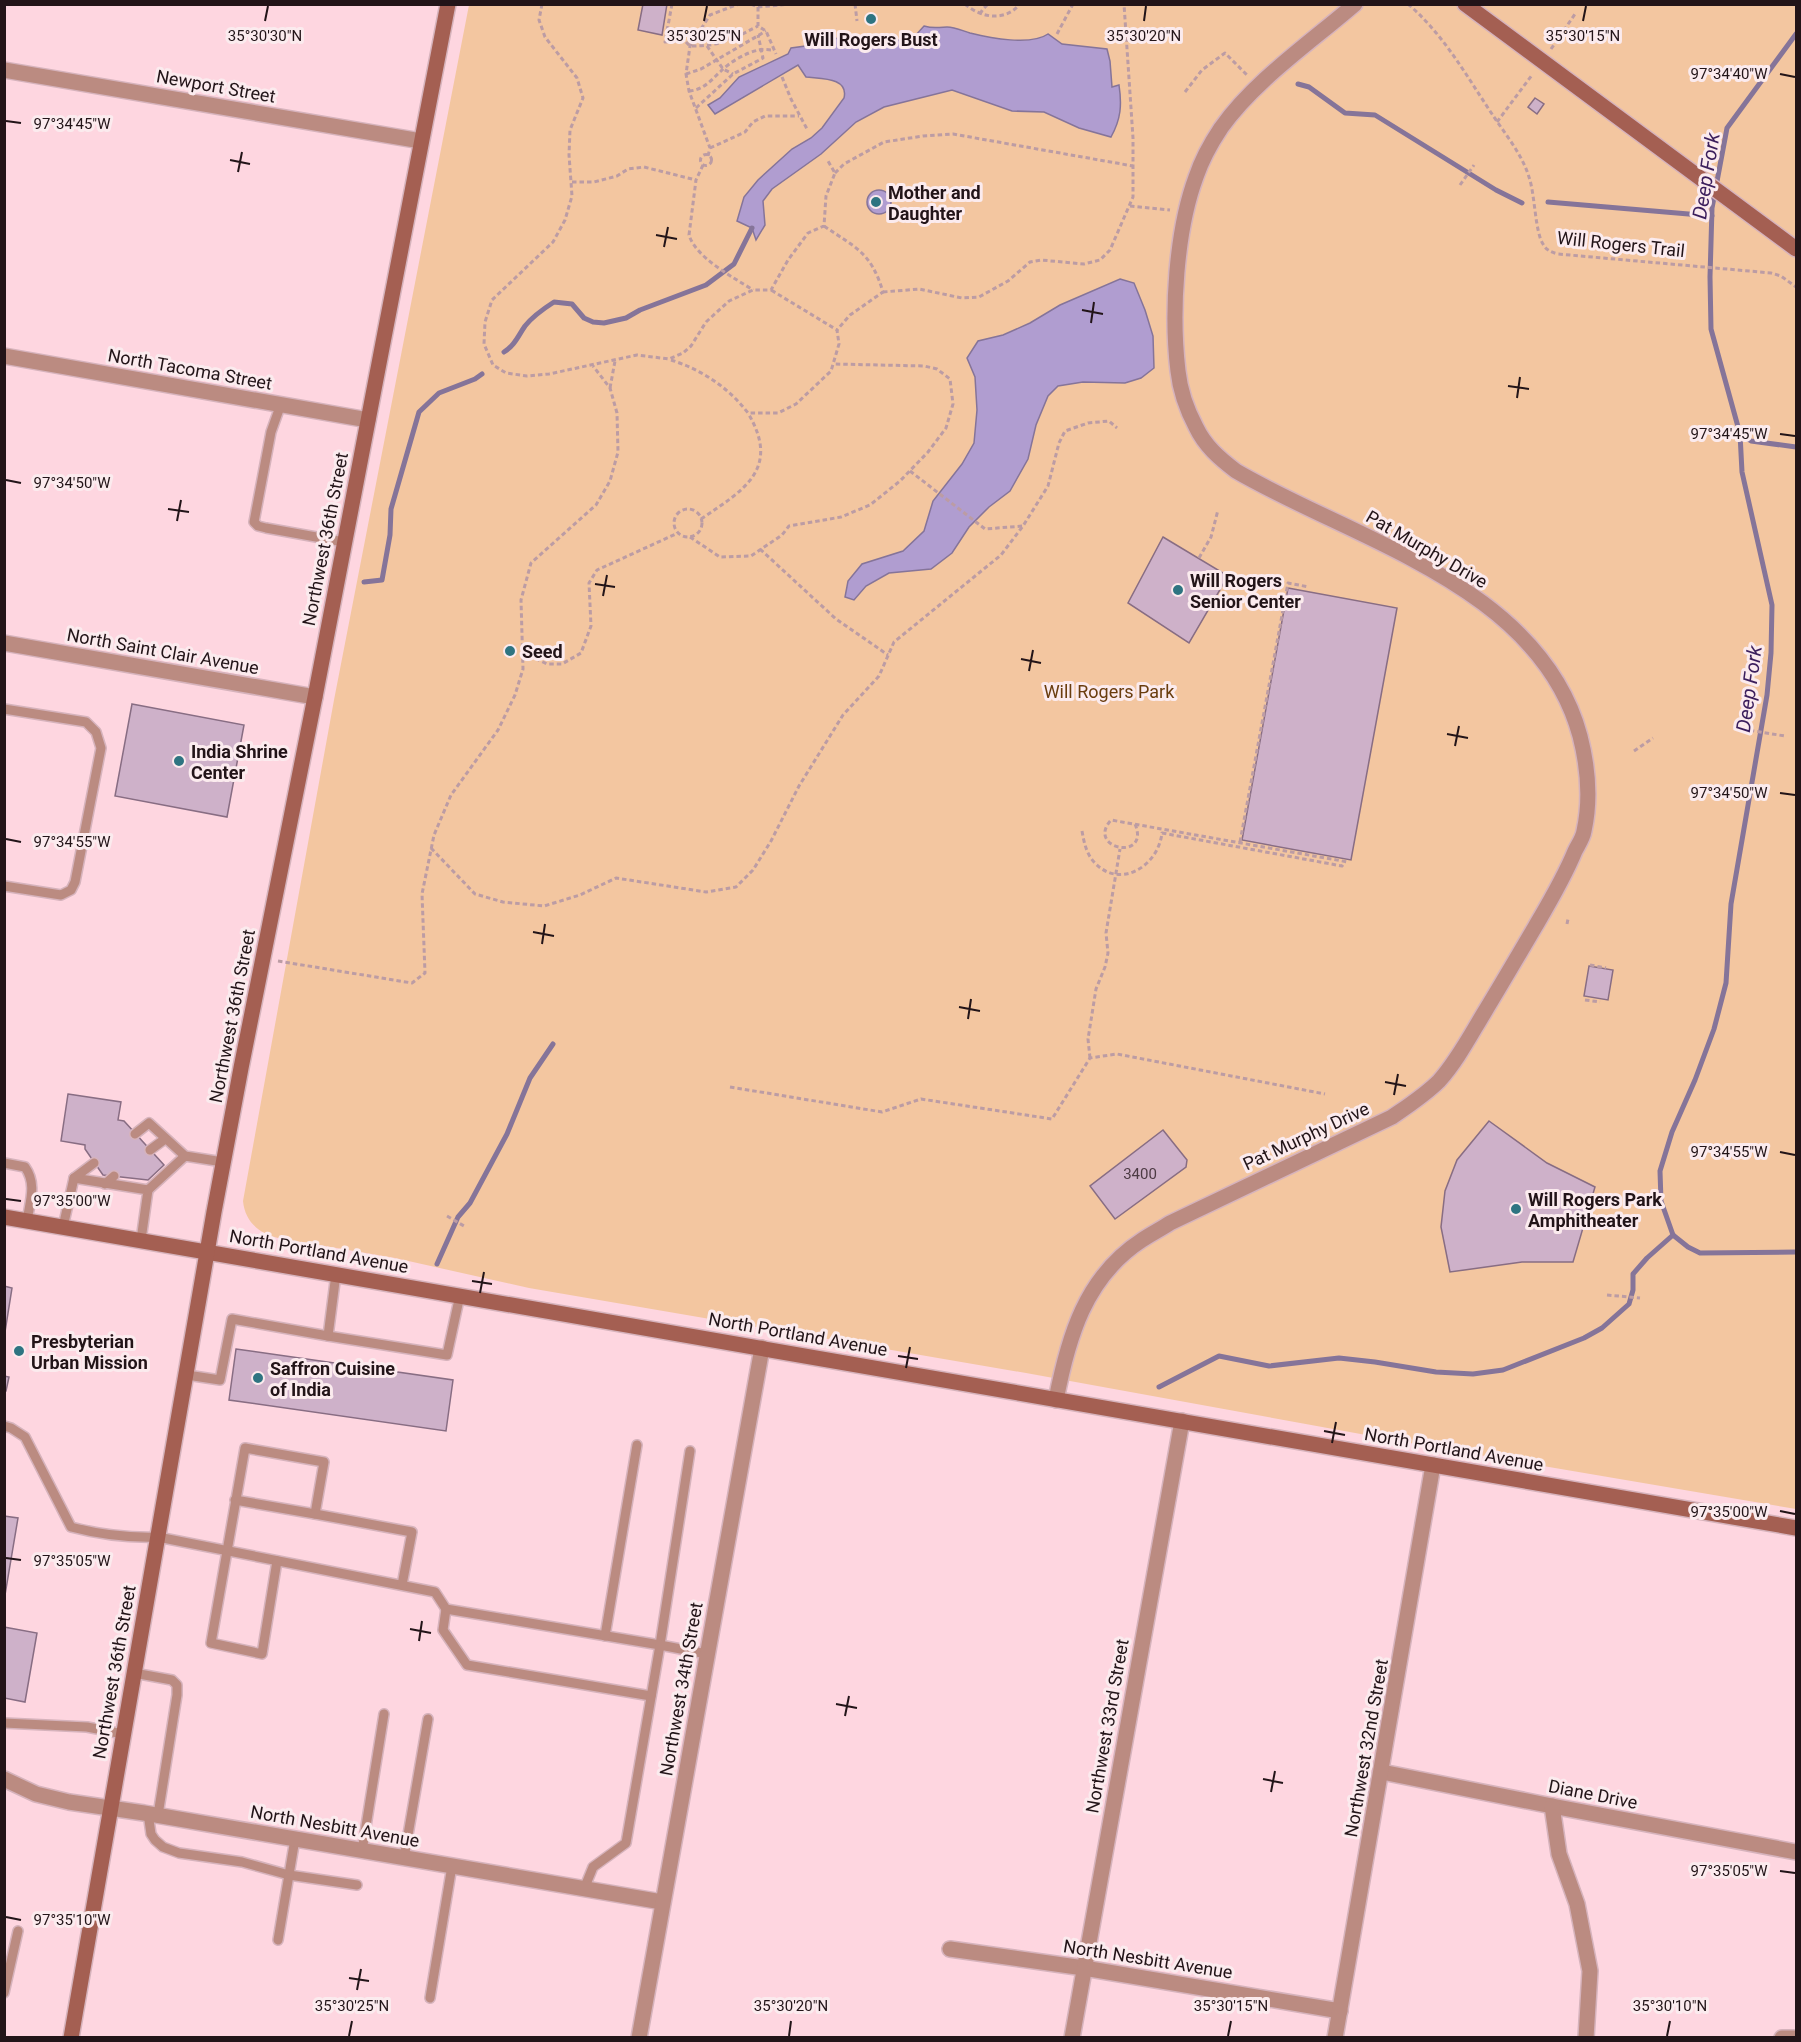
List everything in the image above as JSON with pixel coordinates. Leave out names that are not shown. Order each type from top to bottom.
[{"type":"main road","name":"Northwest 36th Street","points":[[71,2037],[224,1162],[448,4]]},
{"type":"main road","points":[[1465,4],[1797,249]]},
{"type":"main road","name":"North Portland Avenue","points":[[4,1217],[1797,1528]]},
{"type":"street","name":"Pat Murphy Drive","points":[[1056,1400],[1067,1349],[1079,1314],[1098,1282],[1141,1240],[1170,1223],[1392,1117],[1439,1081],[1461,1052],[1561,882],[1584,832],[1588,778],[1570,706],[1544,661],[1521,636],[1468,593],[1418,562],[1245,476],[1214,454],[1203,441],[1185,403],[1178,373],[1176,313],[1178,263],[1187,211],[1202,161],[1226,122],[1258,86],[1355,4]]},
{"type":"street","name":"Newport Street","points":[[4,70],[421,141]]},
{"type":"street","name":"North Tacoma Street","points":[[4,356],[368,420]]},
{"type":"street","name":"North Saint Clair Avenue","points":[[4,643],[315,697]]},
{"type":"street","name":"Northwest 34th Street","points":[[639,2037],[762,1348]]},
{"type":"street","name":"Northwest 33rd Street","points":[[1072,2037],[1182,1421]]},
{"type":"street","name":"Northwest 32nd Street","points":[[1335,2037],[1433,1466]]},
{"type":"street","name":"Diane Drive","points":[[1382,1772],[1797,1852]]},
{"type":"street","name":"North Nesbitt Avenue","points":[[4,1779],[36,1794],[110,1808],[662,1902]]},
{"type":"street","points":[[1552,1806],[1559,1854],[1577,1904],[1590,1971],[1586,2037]]},
{"type":"street","name":"North Nesbitt Avenue","points":[[950,1949],[1084,1968],[1340,2011]]},
{"type":"street","points":[[1782,2037],[1794,2037]]},
{"type":"lane","points":[[281,404],[272,432],[254,522],[266,528],[344,542]]},
{"type":"lane","points":[[4,709],[86,722],[96,732],[101,748],[75,882],[71,890],[61,895],[4,886]]},
{"type":"lane","points":[[135,1134],[149,1123],[185,1156],[224,1162]]},
{"type":"lane","points":[[150,1150],[165,1139]]},
{"type":"lane","points":[[141,1240],[148,1190],[185,1156]]},
{"type":"lane","points":[[4,1163],[26,1167],[32,1176],[27,1221]]},
{"type":"lane","points":[[63,1227],[74,1178],[94,1163]]},
{"type":"lane","points":[[105,1184],[114,1176]]},
{"type":"lane","points":[[74,1178],[148,1190]]},
{"type":"lane","points":[[328,1336],[336,1274]]},
{"type":"lane","points":[[187,1375],[220,1380],[232,1319],[447,1355],[460,1295]]},
{"type":"lane","points":[[4,1426],[25,1437],[71,1527],[98,1535],[130,1538],[158,1537],[435,1592],[446,1609],[443,1630],[466,1665],[651,1696]]},
{"type":"lane","points":[[605,1636],[637,1444]]},
{"type":"lane","points":[[278,1561],[262,1654],[211,1643],[244,1448],[324,1462],[315,1514]]},
{"type":"lane","points":[[584,1889],[593,1867],[626,1843],[690,1451]]},
{"type":"lane","points":[[235,1500],[412,1532],[402,1585]]},
{"type":"lane","points":[[446,1609],[707,1654]]},
{"type":"lane","points":[[134,1673],[172,1680],[177,1685],[177,1695],[153,1814],[152,1834],[155,1840],[163,1847],[179,1853],[242,1862],[288,1875],[357,1885]]},
{"type":"lane","points":[[362,1851],[384,1714]]},
{"type":"lane","points":[[404,1858],[428,1719]]},
{"type":"lane","points":[[4,1723],[87,1727],[123,1734]]},
{"type":"lane","points":[[278,1940],[295,1839]]},
{"type":"lane","points":[[430,1998],[452,1866]]},
{"type":"lane","points":[[4,1993],[18,1931]]},
{"type":"path","points":[[542,4],[539,20],[545,37],[577,78],[582,98],[570,130],[572,196],[565,220],[553,242],[492,300],[484,322],[484,344],[493,365],[506,373],[527,376],[549,375],[637,356],[669,359],[717,381],[748,413],[757,429],[761,452],[753,477],[741,492],[701,519]]},
{"type":"path","points":[[672,4],[665,42],[685,41],[690,46],[707,46],[729,41],[758,26]]},
{"type":"path","points":[[703,165],[711,163],[708,156],[710,148],[689,91],[686,74],[690,46],[710,15],[742,4]]},
{"type":"path","points":[[751,4],[758,7],[791,4]]},
{"type":"path","points":[[855,4],[857,21]]},
{"type":"path","points":[[965,4],[980,15],[993,17],[1006,14],[1020,4]]},
{"type":"path","points":[[980,15],[982,9],[988,4]]},
{"type":"path","points":[[1057,34],[1073,4]]},
{"type":"path","points":[[748,413],[778,413],[796,404],[831,371],[839,344],[837,330],[850,315],[883,292],[919,289],[962,298],[979,297],[1008,281],[1030,262],[1041,260],[1084,264],[1100,260],[1110,249],[1133,197],[1124,4]]},
{"type":"path","name":"Will Rogers Trail","points":[[1408,4],[1442,38],[1519,153],[1534,195],[1539,237],[1546,249],[1557,254],[1771,273],[1797,286]]},
{"type":"path","points":[[758,7],[758,26]]},
{"type":"path","points":[[1550,50],[1575,14]]},
{"type":"path","points":[[689,91],[697,90],[723,69],[745,56],[762,50],[775,52],[765,31],[758,26]]},
{"type":"path","points":[[686,74],[701,69],[765,31]]},
{"type":"path","points":[[696,108],[734,74],[764,58],[758,35]]},
{"type":"path","points":[[707,46],[723,69],[734,74]]},
{"type":"path","points":[[1185,92],[1202,70],[1225,53],[1258,86]]},
{"type":"path","points":[[1497,122],[1534,72]]},
{"type":"path","points":[[782,77],[807,129]]},
{"type":"path","points":[[710,148],[745,132],[753,122],[765,116],[799,116]]},
{"type":"path","points":[[824,226],[826,196],[835,173],[844,164],[884,142],[954,134],[1133,166]]},
{"type":"path","points":[[703,165],[700,159],[704,155],[708,156]]},
{"type":"path","points":[[828,161],[835,173]]},
{"type":"path","points":[[703,165],[696,180],[689,235],[692,244],[699,252],[753,291]]},
{"type":"path","points":[[1460,185],[1474,165]]},
{"type":"path","points":[[572,182],[594,182],[617,176],[628,169],[644,167],[696,180]]},
{"type":"path","points":[[1130,206],[1187,211]]},
{"type":"path","points":[[771,290],[788,260],[808,233],[824,226]]},
{"type":"path","points":[[824,226],[866,256],[877,272],[883,292]]},
{"type":"path","points":[[669,359],[683,353],[691,346],[706,322],[723,305],[753,291],[771,290],[837,330]]},
{"type":"path","points":[[609,388],[615,361]]},
{"type":"path","points":[[690,537],[698,532],[702,524],[699,515],[692,509],[687,509],[679,512],[674,520],[675,529],[681,536],[690,537],[720,557],[751,556],[782,535],[789,526],[841,517],[870,505],[910,471],[946,428],[953,404],[950,379],[937,369],[924,366],[834,364]]},
{"type":"path","points":[[263,959],[412,983],[425,974],[422,894],[434,835],[451,795],[498,730],[515,695],[523,669],[521,600],[531,563],[597,505],[610,481],[618,452],[616,413],[609,388],[593,366]]},
{"type":"path","points":[[431,848],[475,894],[503,902],[544,906],[580,894],[616,878],[706,892],[736,887],[753,870],[771,841],[799,786],[843,715],[879,676],[894,642],[1001,555],[1023,526],[1048,486],[1059,443],[1065,431],[1088,423],[1109,421],[1117,428]]},
{"type":"path","points":[[910,471],[986,529],[1023,526]]},
{"type":"path","points":[[1199,558],[1211,537],[1218,510]]},
{"type":"path","points":[[522,652],[547,664],[562,664],[580,653],[591,626],[589,583],[597,570],[678,533]]},
{"type":"path","points":[[760,549],[836,619],[888,655]]},
{"type":"path","points":[[1240,842],[1288,583],[1309,586]]},
{"type":"path","points":[[1735,728],[1785,736]]},
{"type":"path","points":[[1634,751],[1653,738]]},
{"type":"path","points":[[1082,831],[1088,853],[1095,863],[1104,870],[1116,873],[1129,873],[1142,869],[1152,860],[1159,848],[1162,833],[1342,866],[1347,862],[1240,842],[1135,824],[1111,820],[1105,829],[1107,840],[1120,849],[1125,848],[1134,842],[1138,832],[1135,824]]},
{"type":"path","points":[[729,1087],[882,1112],[921,1099],[1052,1119],[1090,1058],[1088,1039],[1096,989],[1108,953],[1106,933],[1120,849]]},
{"type":"path","points":[[1567,924],[1568,919]]},
{"type":"path","points":[[1590,965],[1606,968]]},
{"type":"path","points":[[1585,1000],[1600,1002]]},
{"type":"path","points":[[1090,1058],[1117,1054],[1325,1094]]},
{"type":"path","points":[[447,1216],[464,1226]]},
{"type":"path","points":[[1607,1296],[1640,1298]]},
{"type":"green space","name":"Will Rogers Park","points":[[469,5],[1796,5],[1796,1509],[529,1288],[395,1258],[278,1238],[254,1226],[247,1215],[243,1201],[334,700]]},
{"type":"shaded area","points":[[924,26],[947,27],[1010,40],[1031,40],[1048,34],[1062,44],[1107,49],[1112,87],[1119,85],[1120,99],[1119,118],[1111,137],[1079,128],[1044,112],[1012,111],[952,90],[884,107],[856,122],[821,154],[772,189],[763,201],[765,225],[756,240],[752,228],[737,221],[744,197],[758,180],[792,149],[811,138],[822,128],[844,98],[844,91],[842,86],[832,80],[806,77],[798,65],[715,114],[708,105],[720,98],[739,77],[788,54],[791,48],[813,45],[845,36],[896,41],[912,34],[915,36]]},
{"type":"shaded area","points":[[879,190],[887,194],[891,202],[887,210],[879,214],[871,210],[867,202],[871,194]]},
{"type":"shaded area","points":[[1120,279],[1134,283],[1145,310],[1153,336],[1154,368],[1141,378],[1125,383],[1083,382],[1058,386],[1048,396],[1036,425],[1028,459],[1010,491],[989,507],[969,527],[952,553],[931,569],[889,573],[866,586],[854,600],[845,597],[848,581],[862,564],[903,551],[924,531],[933,501],[962,464],[974,443],[977,410],[975,377],[967,358],[978,341],[1003,335],[1030,323],[1060,305]]},
{"type":"building","points":[[643,4],[667,4],[662,35],[638,30]]},
{"type":"building","points":[[1535,98],[1544,104],[1537,114],[1528,107]]},
{"type":"building","name":"Will Rogers Senior Center","points":[[1163,537],[1228,576],[1189,643],[1128,603]]},
{"type":"building","points":[[1288,588],[1397,608],[1351,860],[1242,840]]},
{"type":"building","name":"India Shrine Center","points":[[132,704],[244,725],[227,817],[115,796]]},
{"type":"building","points":[[1589,966],[1613,970],[1608,1000],[1584,996]]},
{"type":"building","points":[[68,1094],[121,1102],[118,1120],[124,1121],[164,1165],[148,1180],[103,1175],[85,1149],[85,1145],[61,1141]]},
{"type":"building","name":"Will Rogers Park Amphitheater","points":[[1489,1121],[1547,1163],[1595,1187],[1573,1262],[1522,1262],[1450,1272],[1441,1227],[1445,1191],[1457,1160]]},
{"type":"building","points":[[1163,1130],[1187,1160],[1186,1167],[1115,1219],[1090,1186]]},
{"type":"building","points":[[4,1286],[12,1288],[5,1332],[4,1332]]},
{"type":"building","points":[[236,1349],[453,1380],[446,1431],[229,1400]]},
{"type":"building","points":[[4,1376],[9,1377],[6,1391],[4,1391]]},
{"type":"building","points":[[4,1516],[18,1518],[4,1601]]},
{"type":"building","points":[[4,1627],[37,1633],[25,1702],[4,1698]]},
{"type":"waterway","name":"Deep Fork","points":[[1796,34],[1727,128],[1712,208],[1711,329],[1740,434],[1742,472],[1772,605],[1771,653],[1767,695],[1731,904],[1726,983],[1714,1029],[1672,1132],[1660,1171],[1661,1201],[1673,1235],[1688,1247],[1700,1253],[1796,1252]]},
{"type":"waterway","points":[[1298,84],[1309,87],[1345,113],[1375,115],[1496,190],[1522,203]]},
{"type":"waterway","points":[[1548,202],[1712,216]]},
{"type":"waterway","points":[[504,352],[514,343],[531,319],[554,302],[572,304],[584,318],[604,323],[626,318],[640,310],[706,285],[734,264],[752,228]]},
{"type":"waterway","points":[[364,582],[382,580],[390,535],[391,509],[419,412],[439,393],[482,374]]},
{"type":"waterway","points":[[1740,434],[1751,441],[1796,447]]},
{"type":"waterway","points":[[437,1264],[458,1217],[470,1203],[507,1134],[530,1078],[553,1044]]},
{"type":"waterway","points":[[1159,1387],[1219,1356],[1269,1366],[1339,1358],[1436,1372],[1473,1374],[1503,1370],[1584,1338],[1602,1328],[1629,1304],[1633,1290],[1633,1274],[1673,1235]]},
{"type":"place","name":"Will Rogers Bust","points":[[871,19]]},
{"type":"place","name":"Mother and Daughter","points":[[876,202]]},
{"type":"place","name":"Will Rogers Senior Center","points":[[1178,590]]},
{"type":"place","name":"Seed","points":[[510,651]]},
{"type":"place","name":"India Shrine Center","points":[[179,761]]},
{"type":"place","name":"Will Rogers Park Amphitheater","points":[[1516,1209]]},
{"type":"place","name":"Presbyterian Urban Mission","points":[[19,1351]]},
{"type":"place","name":"Saffron Cuisine of India","points":[[258,1378]]}]
